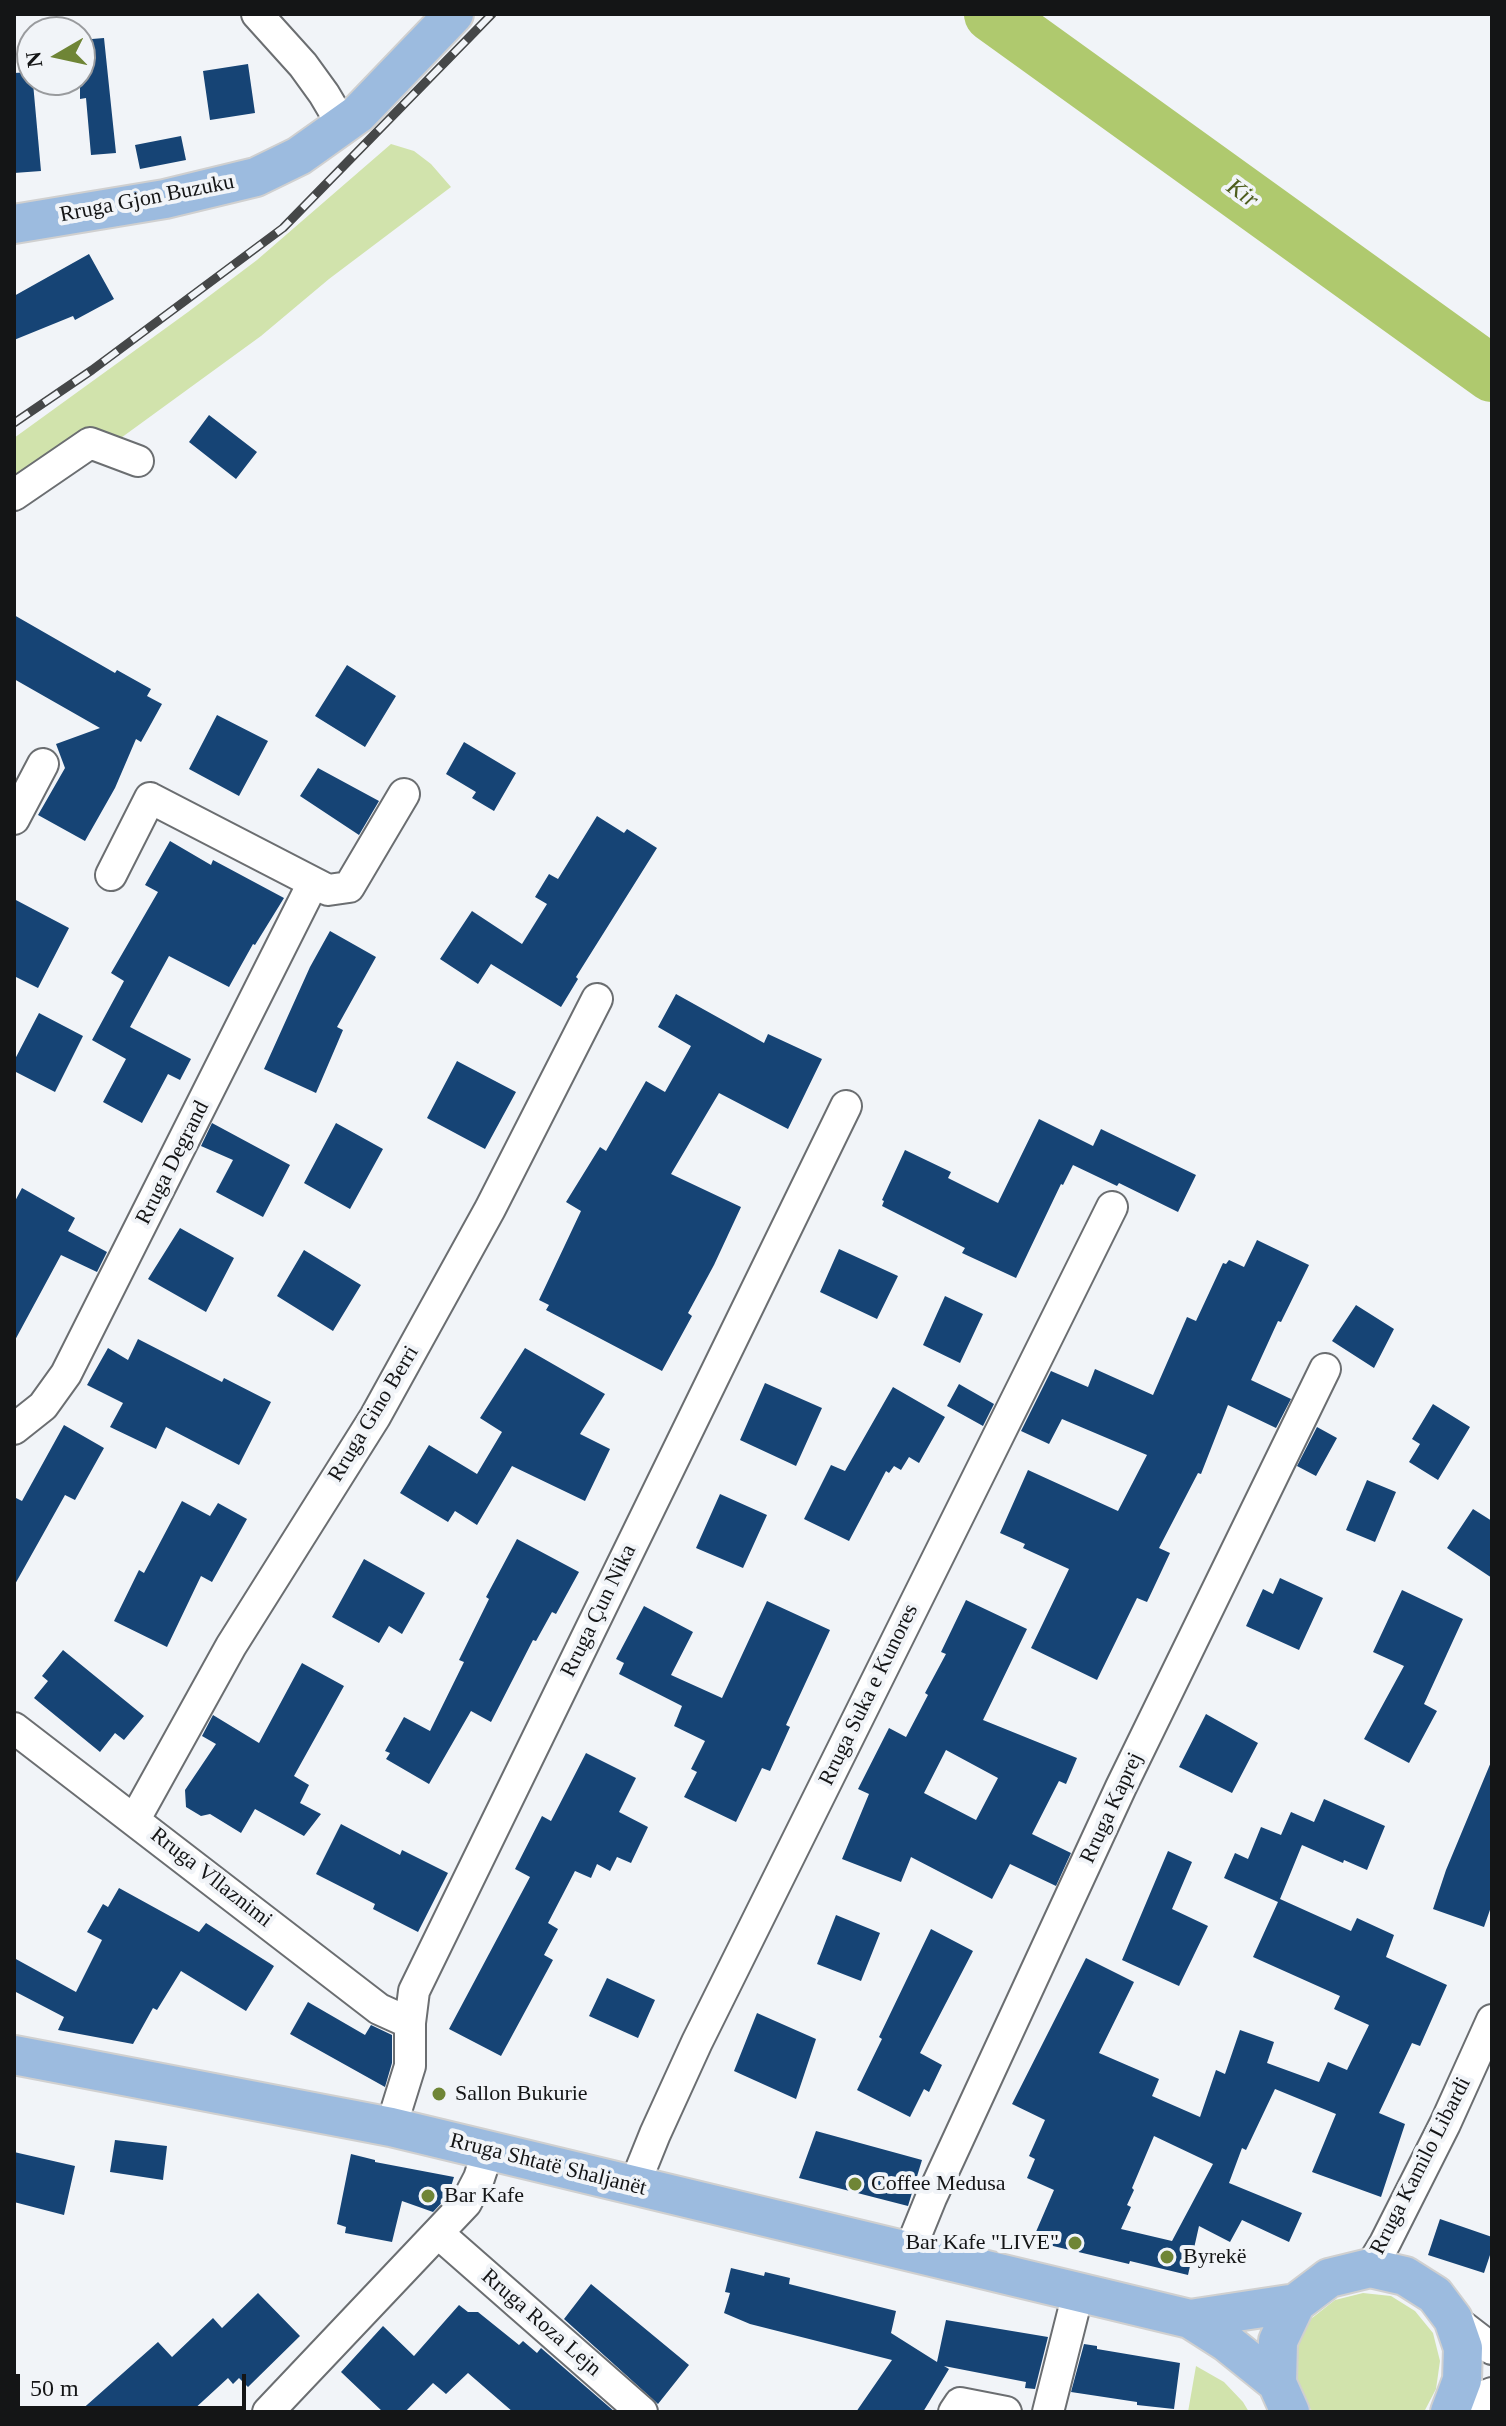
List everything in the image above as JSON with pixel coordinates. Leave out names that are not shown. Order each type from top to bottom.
[{"type":"main road","name":"Rruga Gjon Buzuku","points":[[14,224],[165,199],[256,177],[299,156],[350,120],[454,14]]},
{"type":"main road","name":"Rruga Shtatë Shaljanët","points":[[14,2055],[391,2127],[1190,2319],[1226,2342],[1284,2397]]},
{"type":"main road","points":[[1284,2397],[1278,2341],[1296,2303],[1329,2278],[1370,2268],[1405,2276],[1435,2295],[1453,2319],[1463,2348],[1462,2380],[1451,2411]]},
{"type":"main road","name":"Rruga Shtatë Shaljanët","points":[[1190,2319],[1296,2303]]},
{"type":"street","points":[[257,14],[350,120]]},
{"type":"street","points":[[14,495],[90,443],[138,461]]},
{"type":"street","points":[[14,819],[43,764]]},
{"type":"street","points":[[111,875],[150,798],[328,890],[349,887],[404,794]]},
{"type":"street","name":"Rruga Degrand","points":[[14,1429],[43,1406],[66,1374],[313,883]]},
{"type":"street","name":"Rruga Gino Berri","points":[[135,1819],[231,1646],[375,1417],[490,1209],[597,999]]},
{"type":"street","name":"Rruga Çun Nika","points":[[391,2127],[410,2066],[414,1991],[846,1106]]},
{"type":"street","name":"Rruga Suka e Kunores","points":[[634,2186],[697,2042],[1112,1207]]},
{"type":"street","name":"Rruga Kaprej","points":[[909,2252],[1121,1787],[1325,1369]]},
{"type":"street","name":"Rruga Vllaznimi","points":[[14,1728],[379,2009],[410,2023]]},
{"type":"street","name":"Rruga Kamilo Libardi","points":[[1370,2268],[1445,2124],[1492,2020]]},
{"type":"street","points":[[282,2408],[466,2203],[488,2151]]},
{"type":"street","name":"Rruga Roza Lejn","points":[[439,2234],[642,2412]]},
{"type":"street","points":[[1048,2412],[1078,2293]]},
{"type":"street","points":[[1453,2319],[1492,2349]]},
{"type":"street","points":[[1451,2411],[1492,2393]]},
{"type":"street","points":[[954,2412],[960,2403],[1006,2412]]},
{"type":"green space","points":[[391,144],[414,151],[431,164],[451,187],[329,279],[261,336],[114,443],[14,481],[14,438],[257,260]]},
{"type":"green space","points":[[1363,2293],[1391,2296],[1415,2311],[1433,2333],[1440,2361],[1436,2389],[1424,2412],[1313,2412],[1302,2398],[1295,2371],[1298,2342],[1312,2318],[1335,2300]]},
{"type":"green space","points":[[1196,2366],[1224,2382],[1249,2412],[1188,2412]]},
{"type":"building","points":[[104,38],[116,153],[91,155],[86,98],[80,99],[80,96],[96,96],[96,39]]},
{"type":"building","points":[[248,64],[255,113],[210,120],[203,71]]},
{"type":"building","points":[[14,73],[16,96],[34,96],[41,171],[14,173]]},
{"type":"building","points":[[181,136],[186,160],[140,169],[135,145]]},
{"type":"building","points":[[89,254],[114,299],[75,320],[73,316],[14,340],[14,296]]},
{"type":"building","points":[[209,415],[257,452],[236,479],[189,442]]},
{"type":"building","points":[[14,615],[115,673],[117,670],[151,689],[147,696],[162,704],[141,742],[136,739],[115,788],[85,841],[38,815],[65,768],[56,744],[100,728],[14,679]]},
{"type":"building","points":[[347,665],[396,696],[365,747],[315,716]]},
{"type":"building","points":[[217,715],[268,741],[239,796],[189,769]]},
{"type":"building","points":[[464,742],[516,773],[494,811],[472,798],[476,792],[446,774]]},
{"type":"building","points":[[318,768],[379,801],[359,835],[300,796]]},
{"type":"building","points":[[597,816],[624,833],[627,829],[657,848],[576,977],[578,979],[561,1007],[491,964],[478,984],[440,959],[472,911],[522,944],[547,904],[535,897],[549,874],[558,879]]},
{"type":"building","points":[[170,841],[211,865],[213,860],[284,898],[229,987],[169,956],[130,1027],[191,1059],[180,1080],[168,1074],[142,1123],[103,1102],[126,1059],[92,1040],[124,981],[111,973],[158,892],[145,885]]},
{"type":"building","points":[[14,899],[69,928],[38,988],[14,976]]},
{"type":"building","points":[[330,931],[376,957],[337,1027],[343,1030],[316,1093],[264,1069],[310,967]]},
{"type":"building","points":[[676,994],[764,1043],[768,1034],[822,1059],[788,1129],[719,1093],[671,1174],[741,1207],[688,1313],[692,1316],[662,1371],[546,1310],[549,1305],[539,1300],[581,1211],[566,1202],[600,1147],[606,1151],[646,1081],[665,1092],[691,1046],[658,1027]]},
{"type":"building","points":[[39,1013],[83,1036],[55,1092],[14,1071],[14,1061]]},
{"type":"building","points":[[457,1061],[516,1092],[485,1149],[427,1118]]},
{"type":"building","points":[[1039,1119],[1093,1146],[1101,1129],[1196,1175],[1178,1212],[1073,1165],[1016,1278],[962,1253],[965,1248],[882,1206],[905,1150],[951,1172],[948,1178],[998,1203]]},
{"type":"building","points":[[212,1123],[290,1165],[263,1217],[216,1192],[233,1160],[201,1146]]},
{"type":"building","points":[[336,1123],[383,1149],[350,1209],[304,1183]]},
{"type":"building","points":[[22,1188],[75,1218],[68,1231],[107,1252],[97,1272],[61,1255],[14,1342],[14,1203]]},
{"type":"building","points":[[180,1228],[234,1258],[206,1312],[148,1279]]},
{"type":"building","points":[[1257,1240],[1309,1265],[1281,1322],[1278,1321],[1251,1380],[1291,1399],[1276,1428],[1228,1405],[1201,1474],[1198,1473],[1159,1548],[1170,1553],[1147,1602],[1137,1598],[1097,1680],[1031,1648],[1069,1569],[1023,1548],[1025,1544],[1000,1533],[1028,1470],[1118,1511],[1147,1455],[1062,1419],[1049,1444],[1021,1431],[1051,1371],[1088,1387],[1095,1369],[1153,1395],[1187,1317],[1196,1321],[1223,1263],[1229,1260],[1244,1267]]},
{"type":"building","points":[[839,1249],[898,1276],[877,1319],[820,1292]]},
{"type":"building","points":[[304,1250],[361,1285],[333,1331],[277,1296]]},
{"type":"building","points":[[945,1296],[983,1314],[960,1363],[923,1345]]},
{"type":"building","points":[[1356,1305],[1394,1329],[1374,1368],[1332,1341]]},
{"type":"building","points":[[138,1339],[222,1382],[224,1378],[271,1402],[239,1465],[166,1427],[156,1449],[110,1427],[123,1403],[87,1385],[108,1348],[128,1360]]},
{"type":"building","points":[[525,1348],[605,1394],[580,1434],[610,1449],[585,1501],[512,1466],[477,1525],[455,1511],[448,1522],[400,1493],[429,1445],[477,1474],[502,1432],[480,1418]]},
{"type":"building","points":[[765,1383],[822,1408],[796,1466],[740,1440]]},
{"type":"building","points":[[959,1384],[994,1404],[983,1426],[947,1406]]},
{"type":"building","points":[[893,1387],[945,1417],[919,1463],[909,1457],[901,1470],[894,1466],[889,1473],[886,1471],[849,1541],[804,1519],[831,1465],[845,1471]]},
{"type":"building","points":[[1433,1404],[1470,1427],[1438,1480],[1409,1462],[1420,1444],[1412,1439]]},
{"type":"building","points":[[64,1425],[104,1448],[75,1500],[65,1495],[14,1586],[14,1497],[22,1501]]},
{"type":"building","points":[[1317,1427],[1337,1438],[1316,1476],[1297,1466]]},
{"type":"building","points":[[1367,1480],[1396,1492],[1375,1542],[1346,1530]]},
{"type":"building","points":[[720,1494],[767,1515],[743,1568],[696,1548]]},
{"type":"building","points":[[182,1501],[210,1516],[218,1503],[247,1519],[212,1582],[201,1576],[167,1647],[114,1621],[139,1570],[144,1573]]},
{"type":"building","points":[[1473,1509],[1492,1521],[1492,1578],[1447,1548]]},
{"type":"building","points":[[517,1539],[579,1572],[556,1614],[552,1612],[536,1641],[533,1640],[491,1722],[471,1711],[429,1784],[386,1759],[390,1753],[385,1751],[404,1717],[430,1731],[464,1662],[459,1660],[489,1599],[486,1597]]},
{"type":"building","points":[[364,1559],[425,1593],[402,1634],[389,1626],[379,1643],[332,1617]]},
{"type":"building","points":[[1280,1578],[1323,1598],[1299,1650],[1246,1626],[1263,1589],[1273,1594]]},
{"type":"building","points":[[1402,1590],[1463,1619],[1424,1704],[1437,1711],[1409,1763],[1364,1739],[1404,1666],[1373,1652]]},
{"type":"building","points":[[966,1600],[1027,1629],[983,1720],[1077,1758],[1066,1784],[1059,1781],[1032,1834],[1071,1853],[1056,1886],[1010,1864],[992,1899],[911,1857],[901,1882],[842,1859],[869,1794],[858,1789],[889,1728],[906,1737],[946,1654],[941,1652]],"holes":[[[946,1750],[998,1778],[976,1820],[924,1793]]]},
{"type":"building","points":[[767,1601],[830,1630],[786,1725],[790,1727],[770,1771],[762,1768],[736,1822],[684,1797],[697,1772],[691,1769],[705,1741],[674,1726],[682,1706],[619,1674],[624,1663],[616,1659],[644,1606],[693,1632],[671,1675],[722,1698]]},
{"type":"building","points":[[63,1650],[144,1716],[124,1740],[115,1733],[100,1752],[34,1698],[48,1681],[42,1676]]},
{"type":"building","points":[[302,1663],[344,1686],[294,1776],[309,1785],[300,1803],[321,1814],[304,1836],[255,1809],[241,1833],[210,1814],[201,1816],[186,1807],[185,1790],[216,1744],[202,1736],[213,1715],[259,1743]]},
{"type":"building","points":[[1206,1714],[1258,1743],[1232,1793],[1179,1767]]},
{"type":"building","points":[[586,1753],[636,1778],[619,1812],[648,1827],[631,1863],[617,1857],[610,1871],[597,1864],[591,1878],[575,1871],[548,1923],[558,1929],[544,1955],[553,1960],[501,2056],[449,2029],[530,1877],[515,1869],[542,1816],[551,1821]]},
{"type":"building","points":[[1491,1762],[1492,1904],[1484,1927],[1433,1909]]},
{"type":"building","points":[[1324,1799],[1385,1826],[1367,1870],[1302,1845],[1280,1899],[1351,1931],[1357,1918],[1394,1935],[1386,1957],[1447,1985],[1420,2046],[1412,2043],[1379,2113],[1405,2124],[1381,2197],[1312,2172],[1336,2114],[1275,2089],[1246,2150],[1242,2148],[1229,2183],[1302,2213],[1289,2242],[1242,2220],[1230,2242],[1199,2226],[1188,2275],[1032,2241],[1054,2190],[1027,2178],[1035,2159],[1029,2156],[1045,2120],[1012,2104],[1086,1958],[1134,1982],[1099,2053],[1159,2079],[1152,2096],[1200,2117],[1216,2070],[1225,2074],[1240,2030],[1274,2042],[1267,2063],[1319,2082],[1328,2062],[1347,2070],[1369,2025],[1334,2009],[1340,1996],[1253,1957],[1278,1902],[1224,1878],[1235,1853],[1248,1859],[1261,1827],[1281,1835],[1291,1812],[1314,1822]],"holes":[[[1154,2136],[1213,2164],[1172,2241],[1121,2229],[1131,2207],[1127,2205],[1134,2190],[1132,2188]]]},
{"type":"building","points":[[341,1824],[400,1855],[402,1850],[448,1873],[418,1932],[373,1909],[375,1904],[316,1874]]},
{"type":"building","points":[[1168,1851],[1192,1862],[1172,1909],[1208,1926],[1179,1986],[1122,1960]]},
{"type":"building","points":[[119,1888],[199,1932],[206,1923],[274,1966],[246,2011],[181,1971],[157,2010],[153,2008],[133,2044],[58,2030],[64,2017],[14,1991],[14,1958],[76,1992],[102,1940],[87,1932],[103,1904],[108,1907]]},
{"type":"building","points":[[836,1915],[880,1933],[861,1981],[817,1964]]},
{"type":"building","points":[[931,1929],[973,1951],[920,2053],[942,2065],[929,2092],[924,2089],[910,2117],[857,2090]]},
{"type":"building","points":[[607,1978],[655,2000],[638,2038],[589,2016]]},
{"type":"building","points":[[308,2002],[365,2035],[371,2025],[392,2035],[392,2063],[385,2087],[290,2034]]},
{"type":"building","points":[[757,2013],[816,2039],[796,2099],[734,2071]]},
{"type":"building","points":[[816,2131],[922,2160],[908,2206],[799,2178]]},
{"type":"building","points":[[115,2140],[167,2146],[163,2180],[110,2172]]},
{"type":"building","points":[[14,2152],[75,2166],[64,2215],[14,2202]]},
{"type":"building","points":[[351,2154],[375,2162],[454,2177],[448,2196],[433,2212],[402,2201],[392,2242],[345,2233],[346,2227],[337,2224]]},
{"type":"building","points":[[1440,2219],[1492,2237],[1492,2249],[1484,2273],[1428,2255]]},
{"type":"building","points":[[731,2268],[790,2278],[789,2284],[896,2311],[891,2333],[937,2362],[946,2320],[1048,2337],[1035,2389],[1025,2388],[1026,2382],[944,2366],[949,2369],[923,2412],[856,2412],[892,2360],[750,2324],[724,2313],[730,2293],[725,2292]]},
{"type":"building","points":[[591,2284],[689,2365],[658,2404],[564,2319]]},
{"type":"building","points":[[258,2293],[300,2336],[248,2387],[239,2378],[233,2384],[228,2378],[191,2412],[79,2412],[158,2342],[172,2357],[213,2318],[222,2328]]},
{"type":"building","points":[[459,2305],[468,2312],[478,2312],[519,2345],[523,2341],[537,2353],[541,2348],[615,2412],[513,2412],[468,2373],[446,2394],[433,2383],[405,2412],[383,2412],[341,2372],[383,2326],[414,2356]]},
{"type":"building","points":[[1084,2344],[1180,2363],[1174,2409],[1071,2392]]},
{"type":"waterway","name":"Kir","points":[[992,14],[1492,374]]},
{"type":"railway","points":[[14,423],[92,370],[283,228],[492,14]]},
{"type":"place","name":"Sallon Bukurie","points":[[439,2094]]},
{"type":"place","name":"Coffee Medusa","points":[[855,2184]]},
{"type":"place","name":"Bar Kafe","points":[[428,2196]]},
{"type":"place","name":"Bar Kafe \"LIVE\"","points":[[1075,2243]]},
{"type":"place","name":"Byrekë","points":[[1167,2257]]}]
